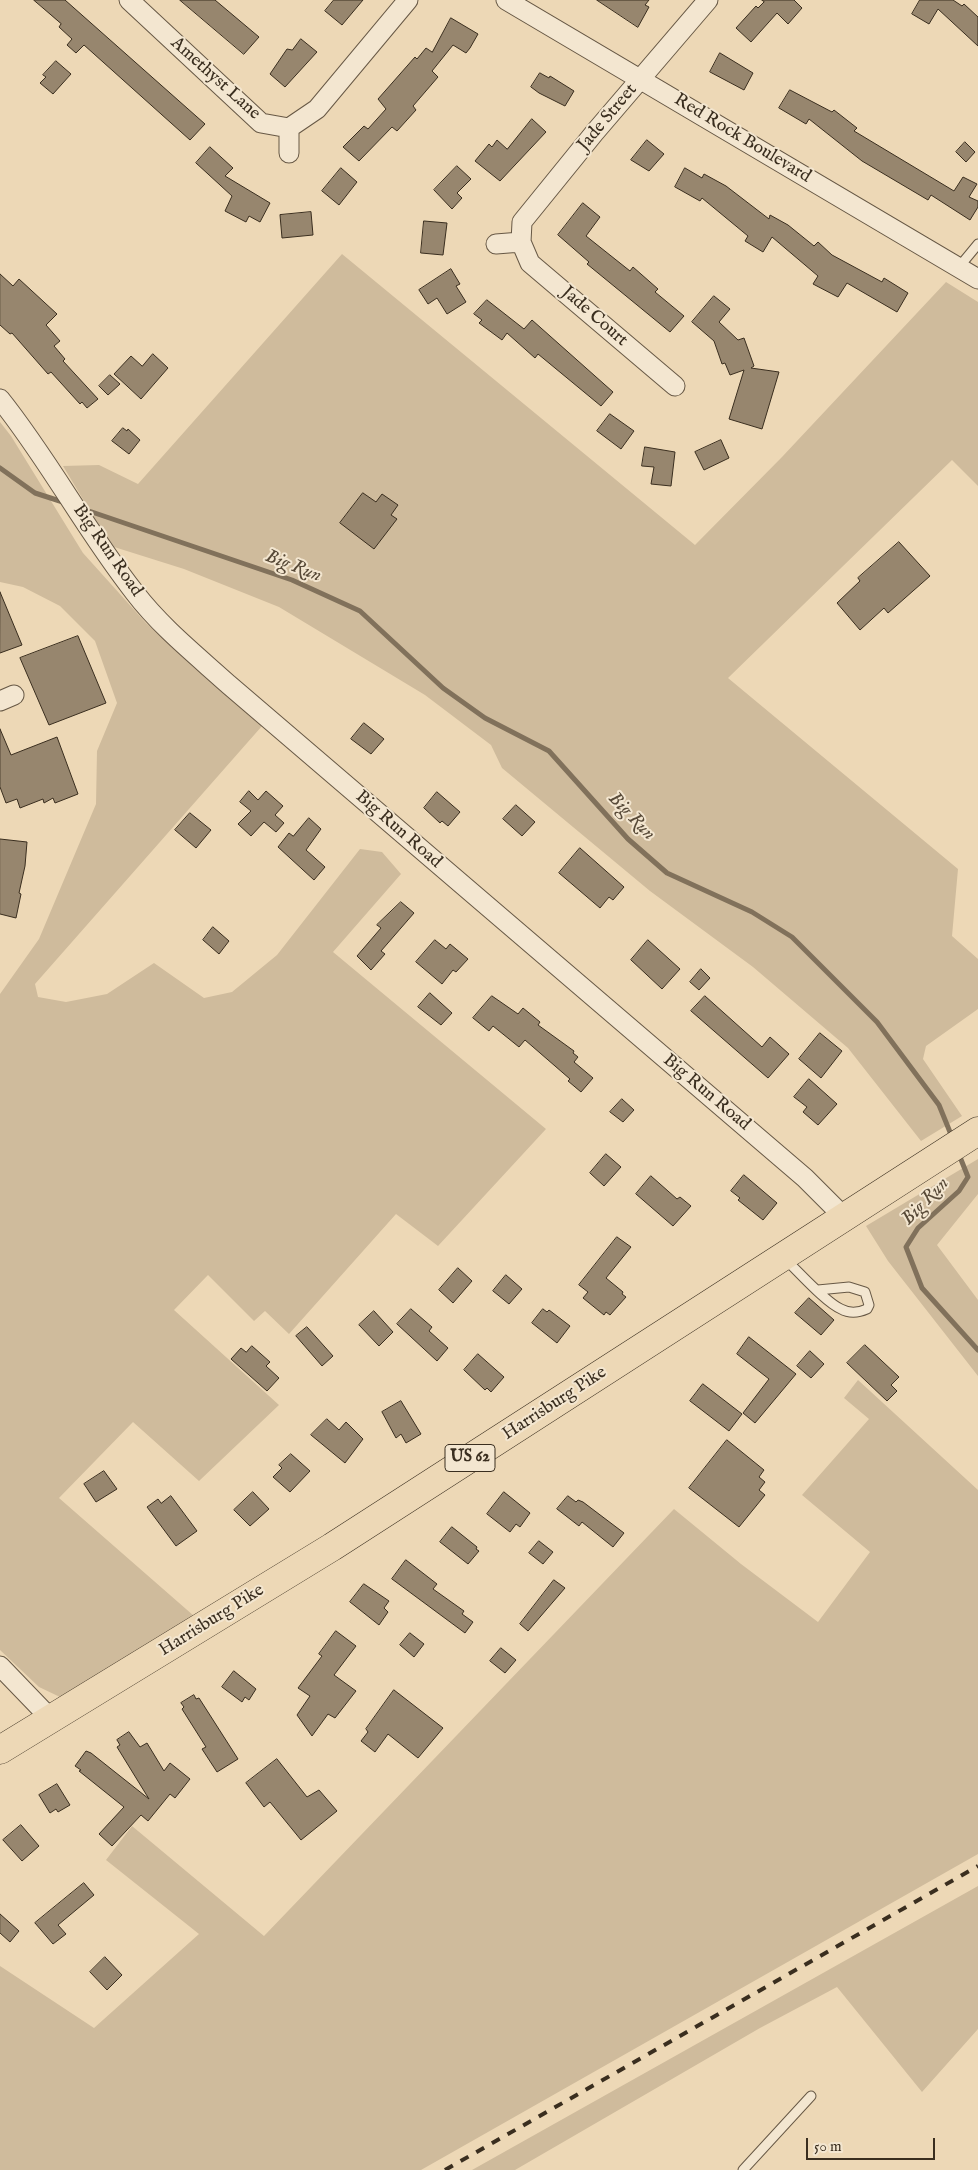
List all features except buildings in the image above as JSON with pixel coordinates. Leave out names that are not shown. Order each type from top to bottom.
[{"type":"main road","name":"Harrisburg Pike","points":[[0,1750],[332,1547],[977,1132]]},
{"type":"street","name":"Amethyst Lane","points":[[129,0],[261,123],[288,128]]},
{"type":"street","points":[[289,153],[288,128],[317,109],[408,0]]},
{"type":"street","name":"Red Rock Boulevard","points":[[506,0],[978,279]]},
{"type":"street","name":"Jade Street","points":[[521,242],[522,222],[708,0]]},
{"type":"street","points":[[496,244],[521,242]]},
{"type":"street","name":"Jade Court","points":[[521,242],[530,262],[675,386]]},
{"type":"street","name":"Big Run Road","points":[[0,398],[26,432],[102,550],[136,595],[168,630],[228,684],[805,1178],[844,1217]]},
{"type":"street","points":[[0,1666],[51,1719]]},
{"type":"lane","points":[[959,267],[978,244]]},
{"type":"lane","points":[[783,1257],[818,1290],[839,1309],[858,1313],[867,1309],[869,1304],[865,1292],[858,1289],[818,1290]]},
{"type":"lane","points":[[743,2170],[811,2096]]},
{"type":"shaded area","points":[[342,254],[695,545],[782,457],[946,282],[978,302],[978,486],[952,460],[728,678],[958,869],[952,936],[978,959],[978,1009],[926,1046],[923,1059],[962,1116],[921,1141],[848,1048],[753,967],[650,891],[502,768],[491,745],[425,695],[279,607],[184,569],[111,546],[63,466],[99,465],[138,484]]},
{"type":"shaded area","points":[[0,422],[11,436],[83,553],[146,623],[262,726],[35,984],[38,997],[66,1002],[107,994],[154,963],[204,998],[232,992],[277,955],[360,849],[382,852],[401,874],[333,952],[546,1129],[438,1246],[396,1214],[289,1334],[265,1311],[254,1321],[208,1275],[174,1310],[279,1405],[199,1481],[133,1422],[59,1498],[194,1616],[60,1697],[39,1687],[0,1650],[0,994],[39,939],[96,804],[97,751],[117,703],[95,641],[60,606],[23,587],[0,582]]},
{"type":"shaded area","points":[[978,1159],[978,1194],[937,1245],[978,1300],[978,1376],[888,1261],[866,1226]]},
{"type":"shaded area","points":[[858,1380],[978,1490],[978,1854],[421,2170],[0,2170],[0,1966],[94,2028],[199,1934],[106,1860],[132,1826],[264,1936],[674,1509],[741,1564],[818,1622],[870,1552],[802,1495],[869,1419],[844,1398]]},
{"type":"shaded area","points":[[978,1886],[978,2029],[922,2092],[837,1987],[760,2028],[515,2170],[472,2170]]},
{"type":"waterway","name":"Big Run","points":[[0,468],[35,493],[66,503]]},
{"type":"waterway","name":"Big Run","points":[[83,509],[292,580],[360,611],[443,688],[485,718],[549,751],[628,839],[667,873],[752,912],[792,937],[877,1022],[939,1105],[952,1137]]},
{"type":"waterway","name":"Big Run","points":[[958,1152],[968,1177],[959,1191],[918,1228],[906,1247],[922,1288],[978,1350]]},
{"type":"railway","points":[[445,2170],[978,1866]]}]
